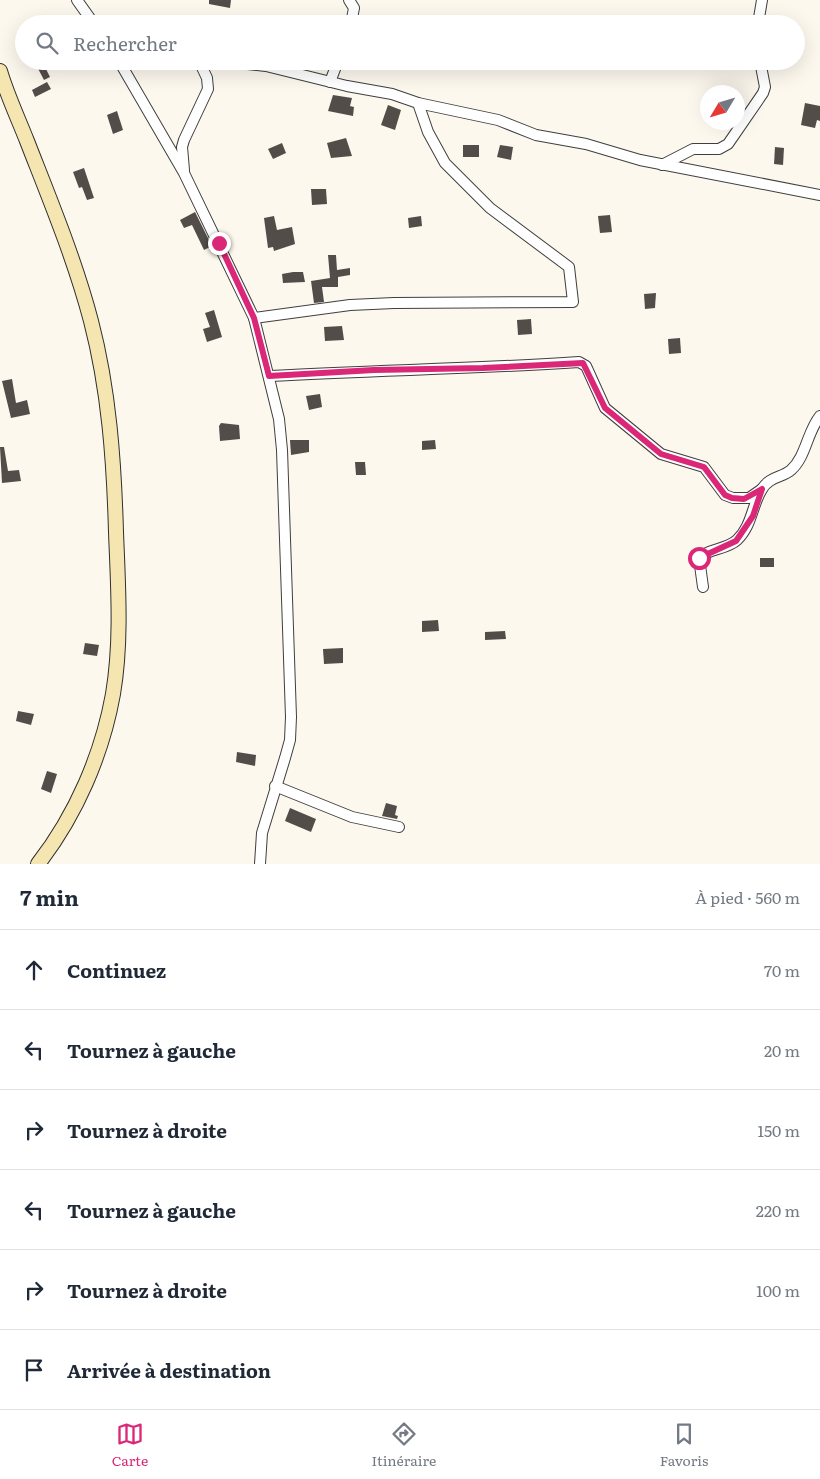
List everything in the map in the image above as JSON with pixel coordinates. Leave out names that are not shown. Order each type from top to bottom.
[{"type":"street","points":[[77,0],[88,15]]},
{"type":"street","points":[[349,0],[354,8],[353,15]]},
{"type":"street","points":[[760,15],[762,0]]},
{"type":"street","points":[[124,70],[184,173],[254,318],[279,420],[282,450],[291,717],[290,740],[286,758],[275,786],[262,832],[260,864]]},
{"type":"street","points":[[184,173],[182,147],[206,97],[209,85],[203,70]]},
{"type":"street","points":[[282,70],[330,82],[398,95],[418,103],[498,120],[536,135],[586,144],[662,165],[820,195]]},
{"type":"street","points":[[330,82],[335,70]]},
{"type":"street","points":[[662,165],[694,149],[719,148],[728,144],[763,93],[764,82],[762,70]]},
{"type":"street","points":[[0,71],[62,232],[91,320],[108,412],[115,474],[118,607],[113,694],[103,732],[78,801],[56,842],[38,864]]},
{"type":"street","points":[[254,318],[376,304],[572,302],[569,266],[490,208],[445,163],[428,132],[418,103]]},
{"type":"street","points":[[269,376],[374,370],[483,368],[579,362],[586,366],[605,408],[661,454],[704,467],[725,495],[744,499],[762,489],[771,480],[789,472],[795,465],[813,426],[820,416]]},
{"type":"street","points":[[703,587],[699,558],[736,541],[753,516],[762,489]]},
{"type":"street","points":[[275,786],[352,817],[399,827]]},
{"type":"building","points":[[209,0],[231,0],[230,8],[209,4]]},
{"type":"building","points":[[39,70],[46,70],[50,77],[44,80]]},
{"type":"building","points":[[47,82],[51,89],[35,97],[32,90]]},
{"type":"building","points":[[333,95],[352,98],[350,106],[354,107],[353,116],[328,111]]},
{"type":"building","points":[[805,103],[820,106],[820,121],[817,120],[815,128],[801,125]]},
{"type":"building","points":[[388,105],[401,110],[395,130],[381,125]]},
{"type":"building","points":[[117,111],[123,130],[113,134],[107,115]]},
{"type":"building","points":[[346,138],[352,156],[331,158],[327,143]]},
{"type":"building","points":[[282,143],[286,153],[273,159],[268,149]]},
{"type":"building","points":[[463,145],[479,145],[479,157],[463,157]]},
{"type":"building","points":[[500,145],[513,147],[511,160],[497,157]]},
{"type":"building","points":[[775,147],[784,148],[783,165],[774,164]]},
{"type":"building","points":[[84,168],[94,198],[87,200],[82,187],[79,188],[73,172]]},
{"type":"building","points":[[311,189],[326,189],[327,204],[312,205]]},
{"type":"building","points":[[195,212],[212,246],[204,250],[192,225],[184,228],[180,220]]},
{"type":"building","points":[[610,215],[612,232],[600,233],[598,216]]},
{"type":"building","points":[[274,216],[277,230],[292,227],[295,244],[274,251],[273,247],[268,248],[264,218]]},
{"type":"building","points":[[421,216],[422,226],[409,228],[408,218]]},
{"type":"building","points":[[328,255],[336,255],[337,270],[350,268],[350,275],[338,277],[338,287],[322,287],[324,302],[314,303],[311,281],[330,278]]},
{"type":"building","points":[[303,272],[305,282],[283,283],[282,274]]},
{"type":"building","points":[[656,293],[655,308],[645,309],[644,294]]},
{"type":"building","points":[[214,310],[222,337],[207,342],[203,329],[210,327],[205,313]]},
{"type":"building","points":[[531,319],[532,334],[518,335],[517,320]]},
{"type":"building","points":[[342,326],[344,340],[325,341],[324,327]]},
{"type":"building","points":[[680,338],[681,353],[669,354],[668,339]]},
{"type":"building","points":[[12,379],[16,403],[27,400],[30,414],[11,418],[2,381]]},
{"type":"building","points":[[320,394],[322,407],[309,410],[306,396]]},
{"type":"building","points":[[221,423],[239,425],[240,439],[220,441],[219,426]]},
{"type":"building","points":[[290,440],[309,440],[309,452],[291,455]]},
{"type":"building","points":[[435,440],[436,449],[422,450],[422,441]]},
{"type":"building","points":[[0,447],[4,447],[8,471],[19,470],[21,481],[2,483]]},
{"type":"building","points":[[355,462],[365,462],[366,475],[356,475]]},
{"type":"building","points":[[760,558],[774,558],[774,567],[760,567]]},
{"type":"building","points":[[438,620],[439,631],[422,632],[422,621]]},
{"type":"building","points":[[505,631],[506,639],[485,640],[485,632]]},
{"type":"building","points":[[85,643],[99,645],[97,656],[83,654]]},
{"type":"building","points":[[343,648],[343,663],[324,664],[323,649]]},
{"type":"building","points":[[18,711],[34,714],[31,725],[16,721]]},
{"type":"building","points":[[237,752],[256,755],[255,766],[236,762]]},
{"type":"building","points":[[47,771],[57,774],[51,793],[41,789]]},
{"type":"building","points":[[386,803],[397,806],[395,815],[398,816],[397,819],[382,816]]},
{"type":"building","points":[[290,808],[316,819],[311,832],[285,821]]},
{"type":"route","points":[[219,243],[254,318],[269,376],[374,370],[483,368],[583,363],[605,408],[661,454],[696,463],[704,467],[709,471],[725,495],[732,498],[749,498],[762,489],[753,516],[742,535],[728,546],[702,555],[699,558]]}]
